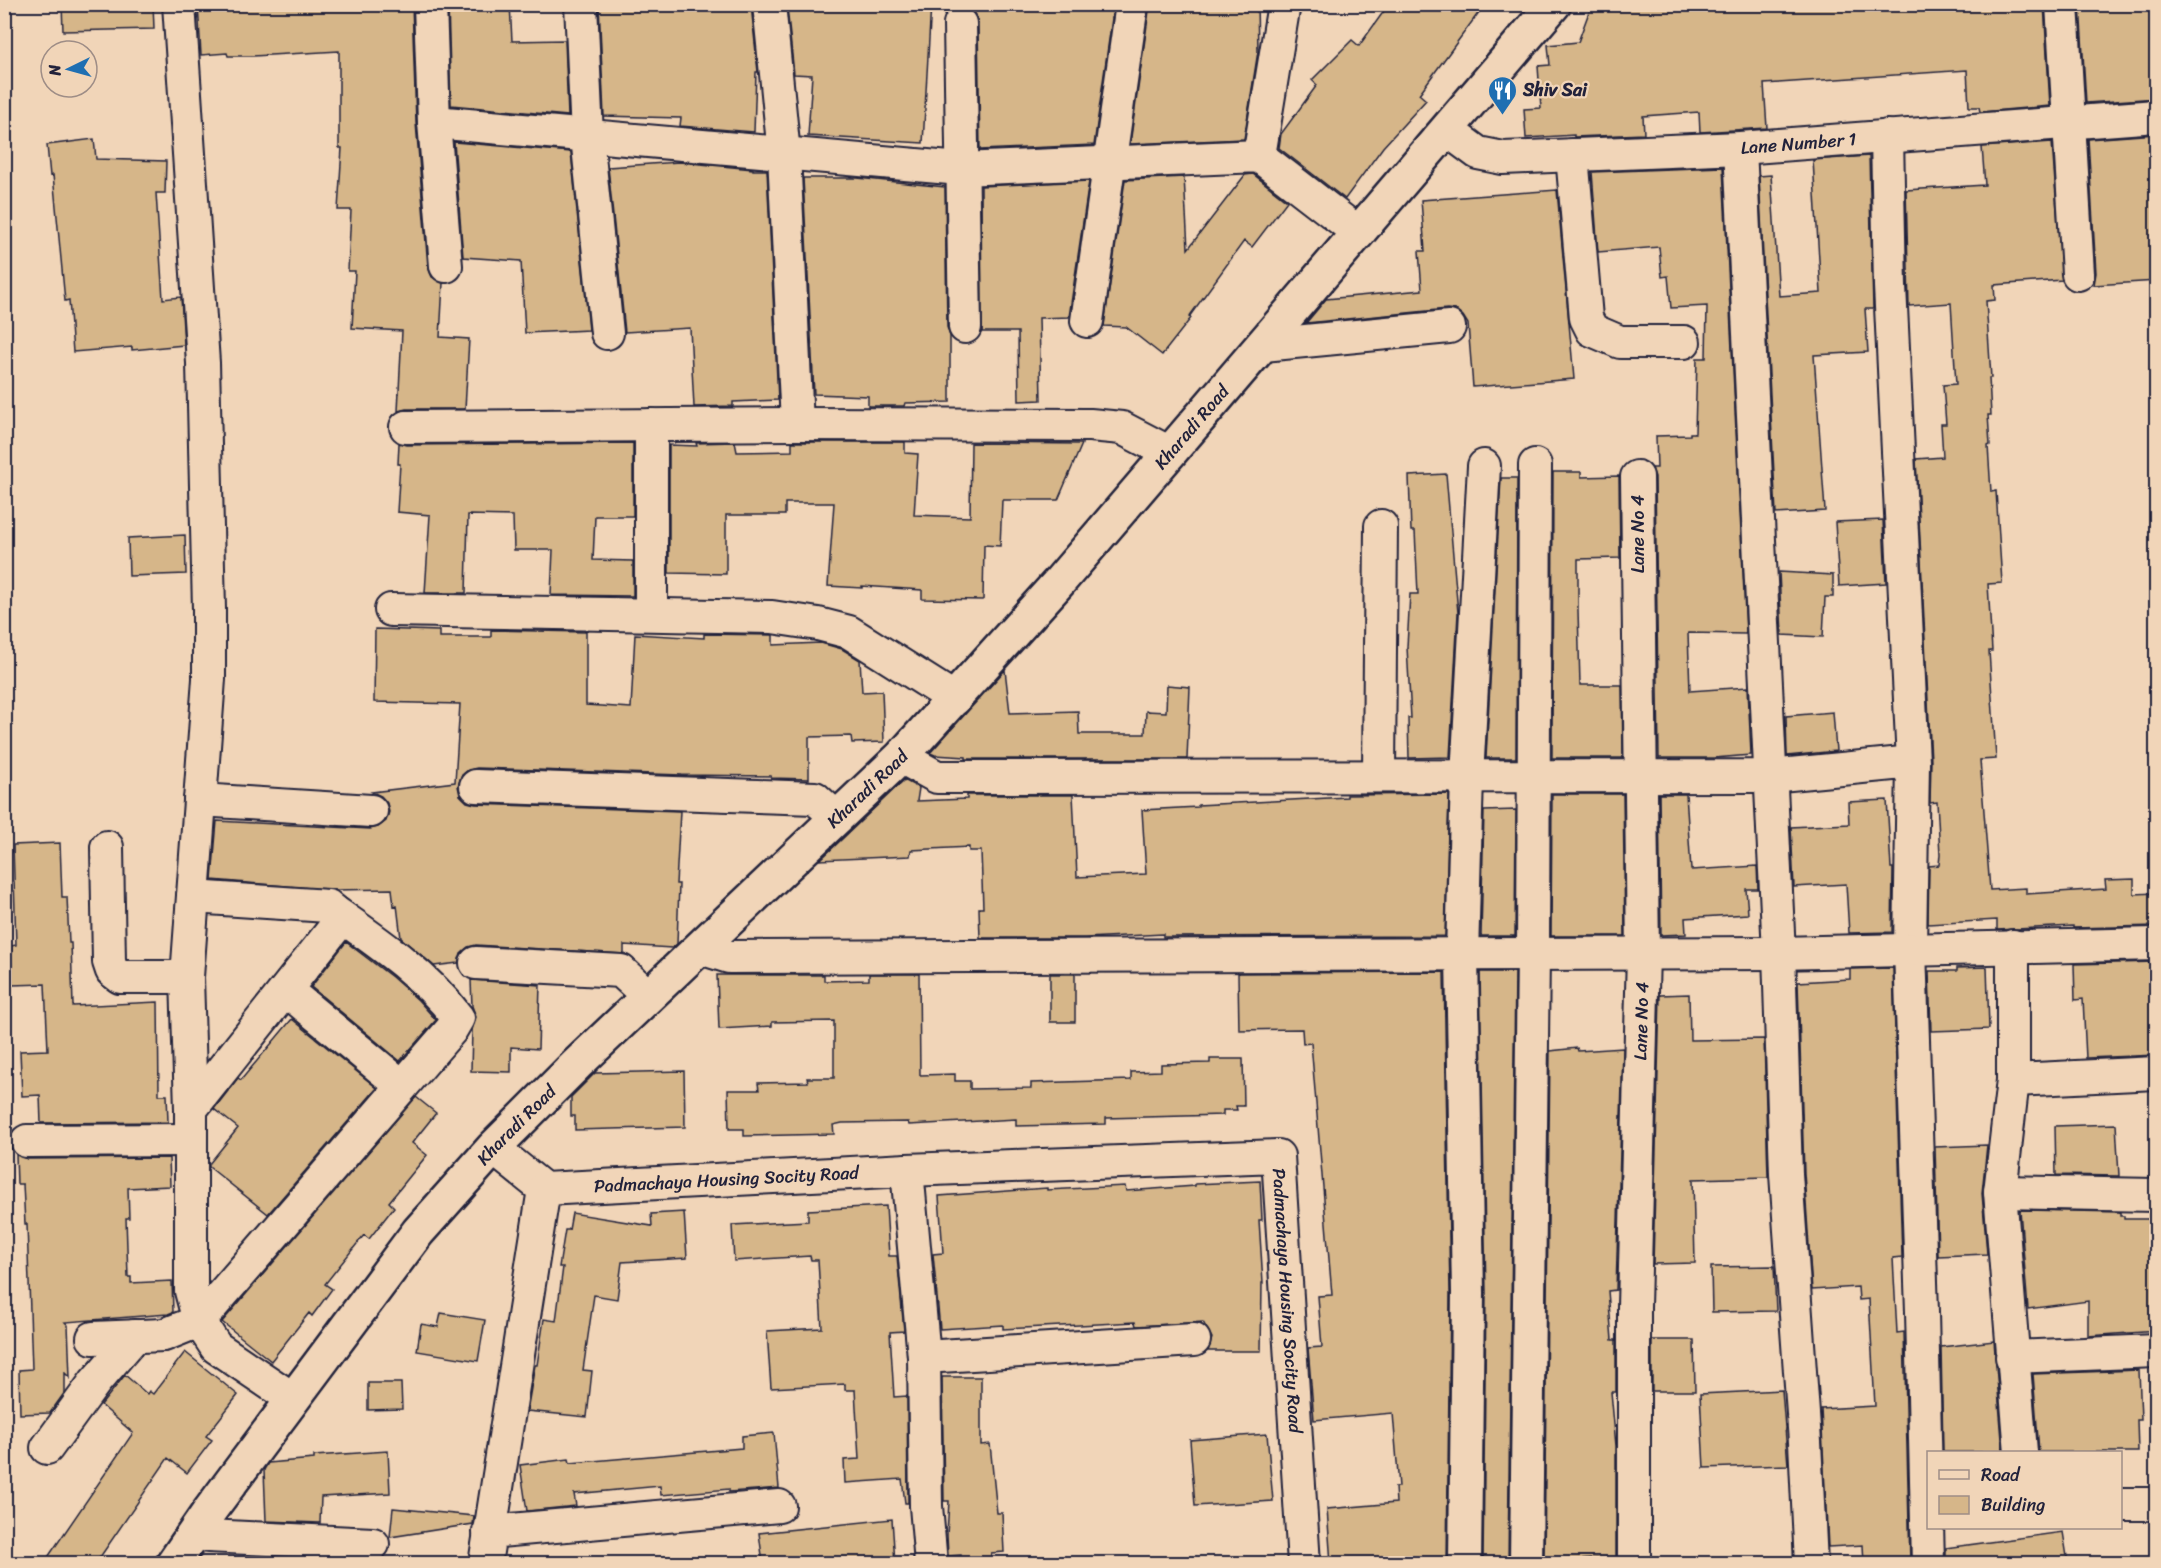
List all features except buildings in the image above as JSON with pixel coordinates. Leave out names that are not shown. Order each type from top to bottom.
[{"type":"street","points":[[179,4],[202,337],[206,443],[209,679],[187,977],[191,1109],[191,1281],[199,1321],[216,1347],[293,1399]]},
{"type":"street","points":[[430,4],[434,122],[446,266]]},
{"type":"street","points":[[581,4],[587,136],[607,333]]},
{"type":"street","points":[[769,4],[784,154],[797,424]]},
{"type":"street","points":[[1087,321],[1132,4]]},
{"type":"street","points":[[1260,156],[1284,4]]},
{"type":"street","name":"Kharadi Road","points":[[173,1563],[208,1537],[293,1399],[418,1232],[493,1148],[648,996],[901,757],[955,699],[1060,581],[1554,4]]},
{"type":"street","points":[[2062,4],[2078,274]]},
{"type":"street","points":[[960,24],[965,327]]},
{"type":"street","name":"Lane Number 1","points":[[1447,130],[1478,153],[1503,158],[1740,148],[2157,116]]},
{"type":"street","points":[[434,122],[961,168],[1260,156],[1359,233]]},
{"type":"street","points":[[1887,136],[1890,286],[1913,762],[1910,949],[1927,1521]]},
{"type":"street","points":[[1740,148],[1779,953],[1786,1174],[1811,1563]]},
{"type":"street","points":[[1572,156],[1586,318],[1592,330],[1620,342],[1684,342]]},
{"type":"street","points":[[1263,345],[1449,327]]},
{"type":"street","points":[[406,427],[1090,424],[1122,428],[1170,453]]},
{"type":"street","points":[[651,425],[651,614]]},
{"type":"street","points":[[1526,1563],[1533,954],[1535,465]]},
{"type":"street","points":[[1465,1563],[1468,1293],[1462,955],[1467,777],[1485,466]]},
{"type":"street","name":"Lane No 4","points":[[1634,1563],[1634,1307],[1643,953],[1637,477]]},
{"type":"street","points":[[1379,776],[1381,526]]},
{"type":"street","points":[[391,610],[772,617],[818,624],[849,632],[955,699]]},
{"type":"street","points":[[901,757],[937,777],[1770,776],[1913,762]]},
{"type":"street","points":[[476,786],[815,798],[837,818]]},
{"type":"street","points":[[200,800],[371,811]]},
{"type":"street","points":[[107,847],[109,962],[112,971],[120,977],[187,977]]},
{"type":"street","points":[[191,1109],[336,926],[336,913],[328,906],[193,897]]},
{"type":"street","points":[[93,1338],[164,1335],[199,1321],[451,1030],[458,1018],[445,1001],[384,946],[332,910]]},
{"type":"street","points":[[700,948],[729,957],[1462,955],[1779,953],[2157,944]]},
{"type":"street","points":[[2013,946],[2013,1080],[2000,1192],[2021,1451]]},
{"type":"street","points":[[476,963],[621,971],[648,996]]},
{"type":"street","points":[[286,990],[402,1086]]},
{"type":"street","points":[[2013,1080],[2157,1073]]},
{"type":"street","points":[[27,1141],[190,1140]]},
{"type":"street","points":[[484,1563],[544,1189],[493,1148]]},
{"type":"street","name":"Padmachaya Housing Socity Road","points":[[544,1189],[907,1170],[1278,1156],[1304,1563]]},
{"type":"street","points":[[907,1170],[924,1357],[926,1506],[931,1563]]},
{"type":"street","points":[[2000,1192],[2157,1194]]},
{"type":"street","points":[[47,1448],[95,1382],[135,1336]]},
{"type":"street","points":[[924,1357],[1194,1340]]},
{"type":"street","points":[[2012,1357],[2157,1351]]},
{"type":"street","points":[[2122,1504],[2157,1504]]},
{"type":"street","points":[[489,1532],[779,1506]]},
{"type":"street","points":[[1927,1529],[1928,1563]]},
{"type":"street","points":[[208,1537],[373,1544]]},
{"type":"place","name":"Shiv Sai","points":[[1502,116]]}]
